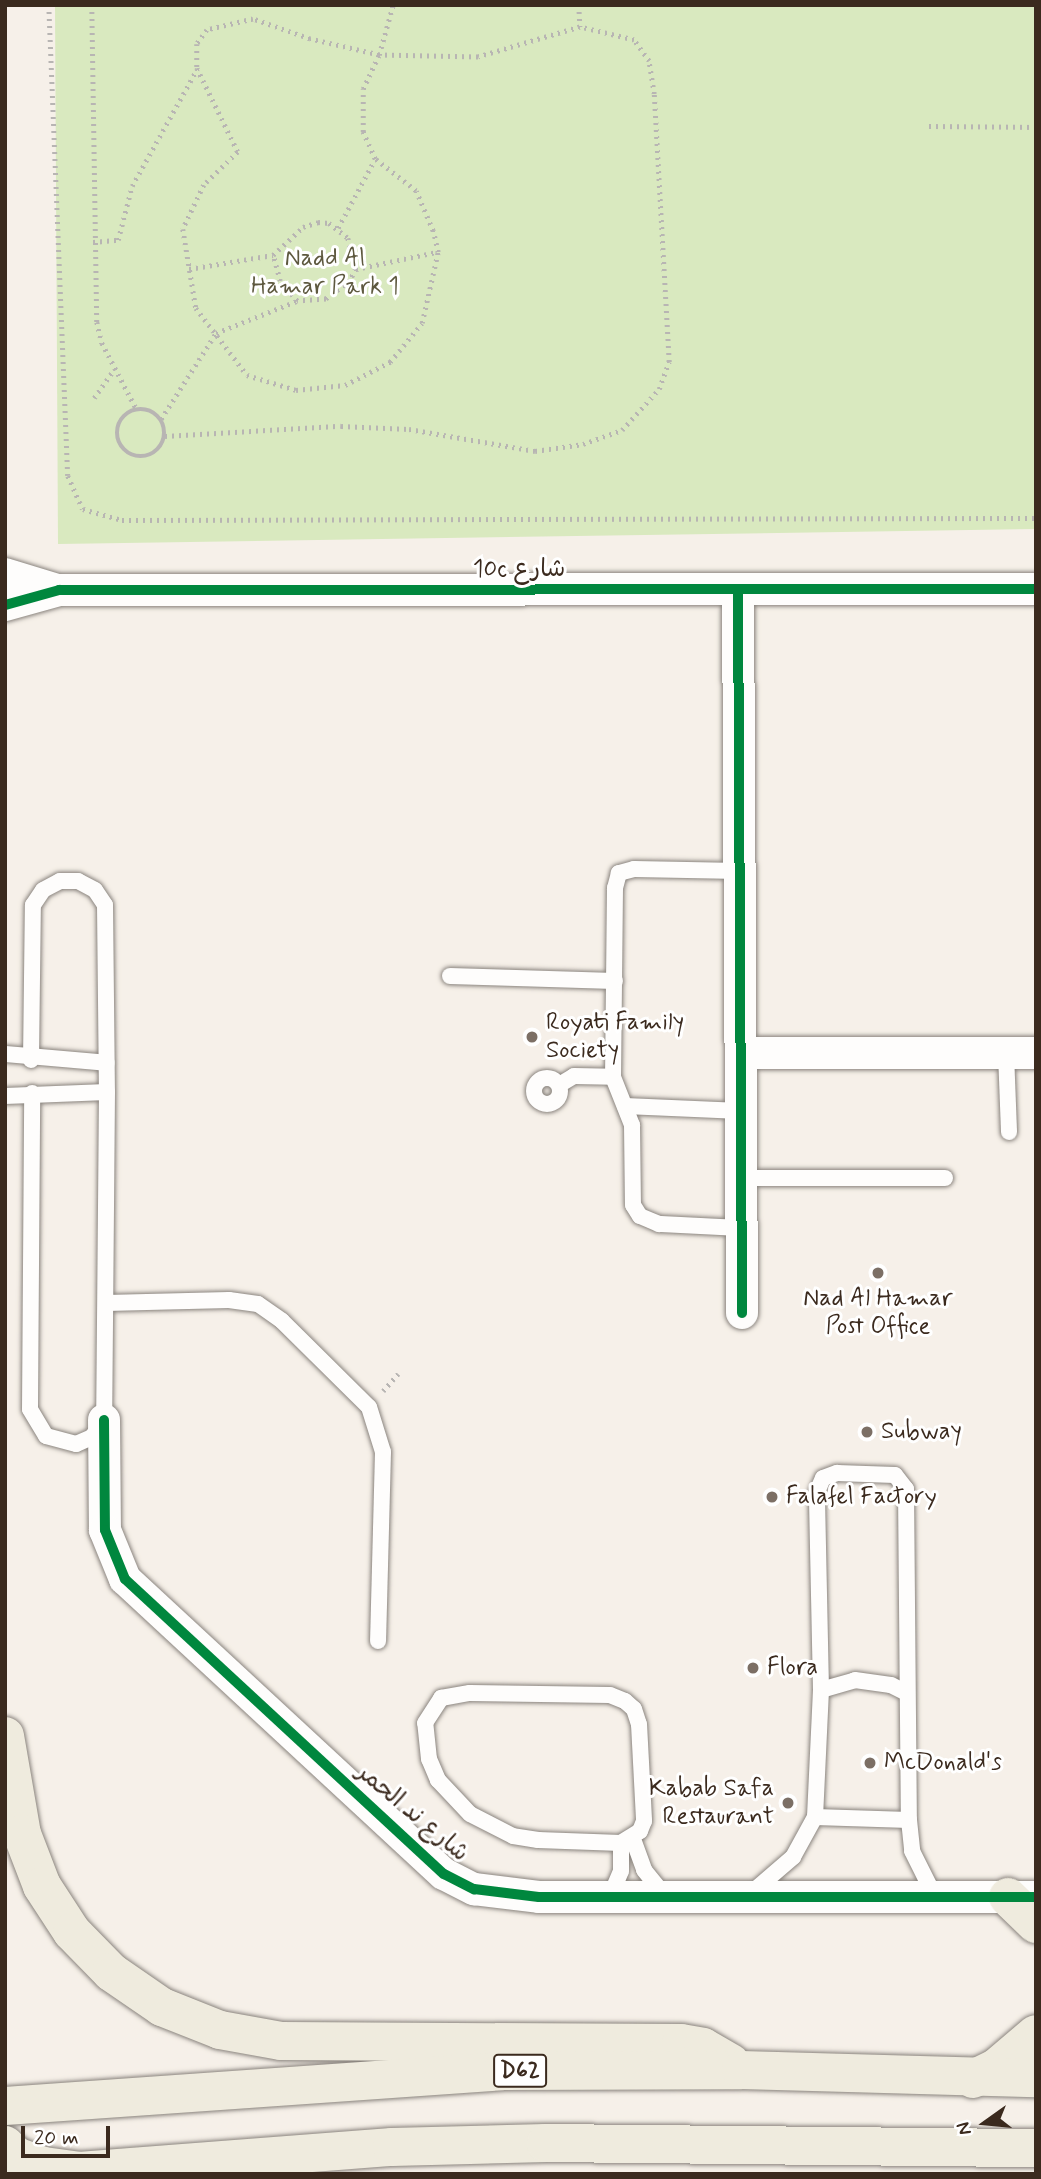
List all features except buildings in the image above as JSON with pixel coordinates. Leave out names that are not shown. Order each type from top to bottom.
[{"type":"main road","points":[[5,1736],[22,1834],[42,1886],[72,1933],[111,1972],[162,2007],[220,2030],[281,2041],[681,2043],[713,2052],[741,2070]]},
{"type":"main road","points":[[1022,1897],[1036,1924]]},
{"type":"main road","points":[[971,2080],[996,2068],[1036,2034]]},
{"type":"main road","name":"D62","points":[[5,2106],[502,2071],[741,2070],[971,2080],[1036,2078]]},
{"type":"main road","points":[[5,2145],[16,2156],[44,2166],[79,2171],[380,2148],[546,2143],[1036,2148]]},
{"type":"street","name":"10c شارع","points":[[5,574],[58,590]]},
{"type":"street","name":"10c شارع","points":[[5,605],[58,590],[738,592],[1036,589]]},
{"type":"street","points":[[738,592],[742,1313]]},
{"type":"street","points":[[741,1054],[1021,1053]]},
{"type":"street","name":"شارع ند الحمر","points":[[104,1420],[105,1530],[119,1567],[143,1598],[444,1874],[474,1889],[506,1895],[1022,1897]]},
{"type":"lane","points":[[740,871],[626,869],[619,873],[613,1077],[632,1125],[633,1205],[640,1216],[659,1224],[742,1228]]},
{"type":"lane","points":[[31,1060],[33,905],[43,890],[60,881],[78,881],[94,890],[105,905],[107,1092],[104,1420],[92,1437],[76,1444],[60,1443],[35,1424],[30,1409],[32,1093]]},
{"type":"lane","points":[[450,976],[615,981]]},
{"type":"lane","points":[[1009,1132],[1021,1053]]},
{"type":"lane","points":[[5,1054],[31,1060],[107,1063]]},
{"type":"lane","points":[[559,1085],[574,1076],[613,1077]]},
{"type":"lane","points":[[5,1096],[107,1092]]},
{"type":"lane","points":[[625,1106],[741,1111]]},
{"type":"lane","points":[[741,1178],[945,1178]]},
{"type":"lane","points":[[106,1303],[237,1300],[258,1304],[271,1311],[369,1408],[383,1452],[378,1641]]},
{"type":"lane","points":[[747,1896],[793,1857],[815,1817],[821,1690],[818,1484],[830,1474],[885,1474],[894,1475],[906,1489],[909,1820],[912,1851],[935,1897]]},
{"type":"lane","points":[[821,1690],[855,1680],[891,1685],[907,1693]]},
{"type":"lane","points":[[610,1896],[621,1871],[627,1841],[644,1821],[641,1739],[634,1709],[625,1701],[610,1695],[470,1693],[441,1698],[431,1709],[425,1723],[429,1759],[438,1780],[470,1814],[513,1836],[627,1841]]},
{"type":"lane","points":[[815,1817],[909,1820]]},
{"type":"lane","points":[[627,1841],[644,1870],[665,1896]]},
{"type":"path","points":[[49,5],[68,476],[83,509],[122,520],[1036,518]]},
{"type":"path","points":[[92,5],[93,242],[97,322],[114,369],[137,410],[161,419]]},
{"type":"path","points":[[137,410],[118,426],[124,451],[149,456],[165,436],[341,426],[409,429],[535,450],[583,444],[622,430],[659,389],[669,362],[654,94],[649,61],[634,40],[580,27],[478,57],[379,55],[310,39],[272,22],[237,19],[207,30],[197,44],[197,68],[238,152],[204,186],[183,229],[196,308],[247,375],[296,390],[345,385],[390,362],[422,323],[438,252],[416,191],[375,159],[363,132],[363,89],[379,55],[393,5]]},
{"type":"path","points":[[579,5],[580,27]]},
{"type":"path","points":[[93,242],[118,240],[132,186],[197,68]]},
{"type":"path","points":[[929,126],[1036,127]]},
{"type":"path","points":[[338,228],[375,159]]},
{"type":"path","points":[[165,436],[161,419],[216,333],[297,301],[326,299],[350,281],[356,269],[348,237],[338,228],[318,222],[303,227],[273,255],[189,269]]},
{"type":"path","points":[[356,269],[438,252]]},
{"type":"path","points":[[273,255],[280,281],[297,301]]},
{"type":"path","points":[[94,398],[114,369]]},
{"type":"green space","name":"Nadd Al Hamar Park 1","points":[[55,5],[1036,5],[1036,529],[58,544]]},
{"type":"cycle path","points":[[5,605],[59,590],[1036,589]]},
{"type":"cycle path","points":[[738,592],[742,1313]]},
{"type":"cycle path","points":[[104,1420],[105,1530],[125,1579],[444,1874],[474,1889],[539,1897],[1036,1897]]},
{"type":"place","name":"Royati Family Society","points":[[532,1037]]},
{"type":"place","name":"Nad Al Hamar Post Office","points":[[878,1273]]},
{"type":"place","name":"Subway","points":[[867,1432]]},
{"type":"place","name":"Falafel Factory","points":[[772,1497]]},
{"type":"place","name":"Flora","points":[[753,1668]]},
{"type":"place","name":"McDonald's","points":[[870,1763]]},
{"type":"place","name":"Kabab Safa Restaurant","points":[[788,1803]]}]
